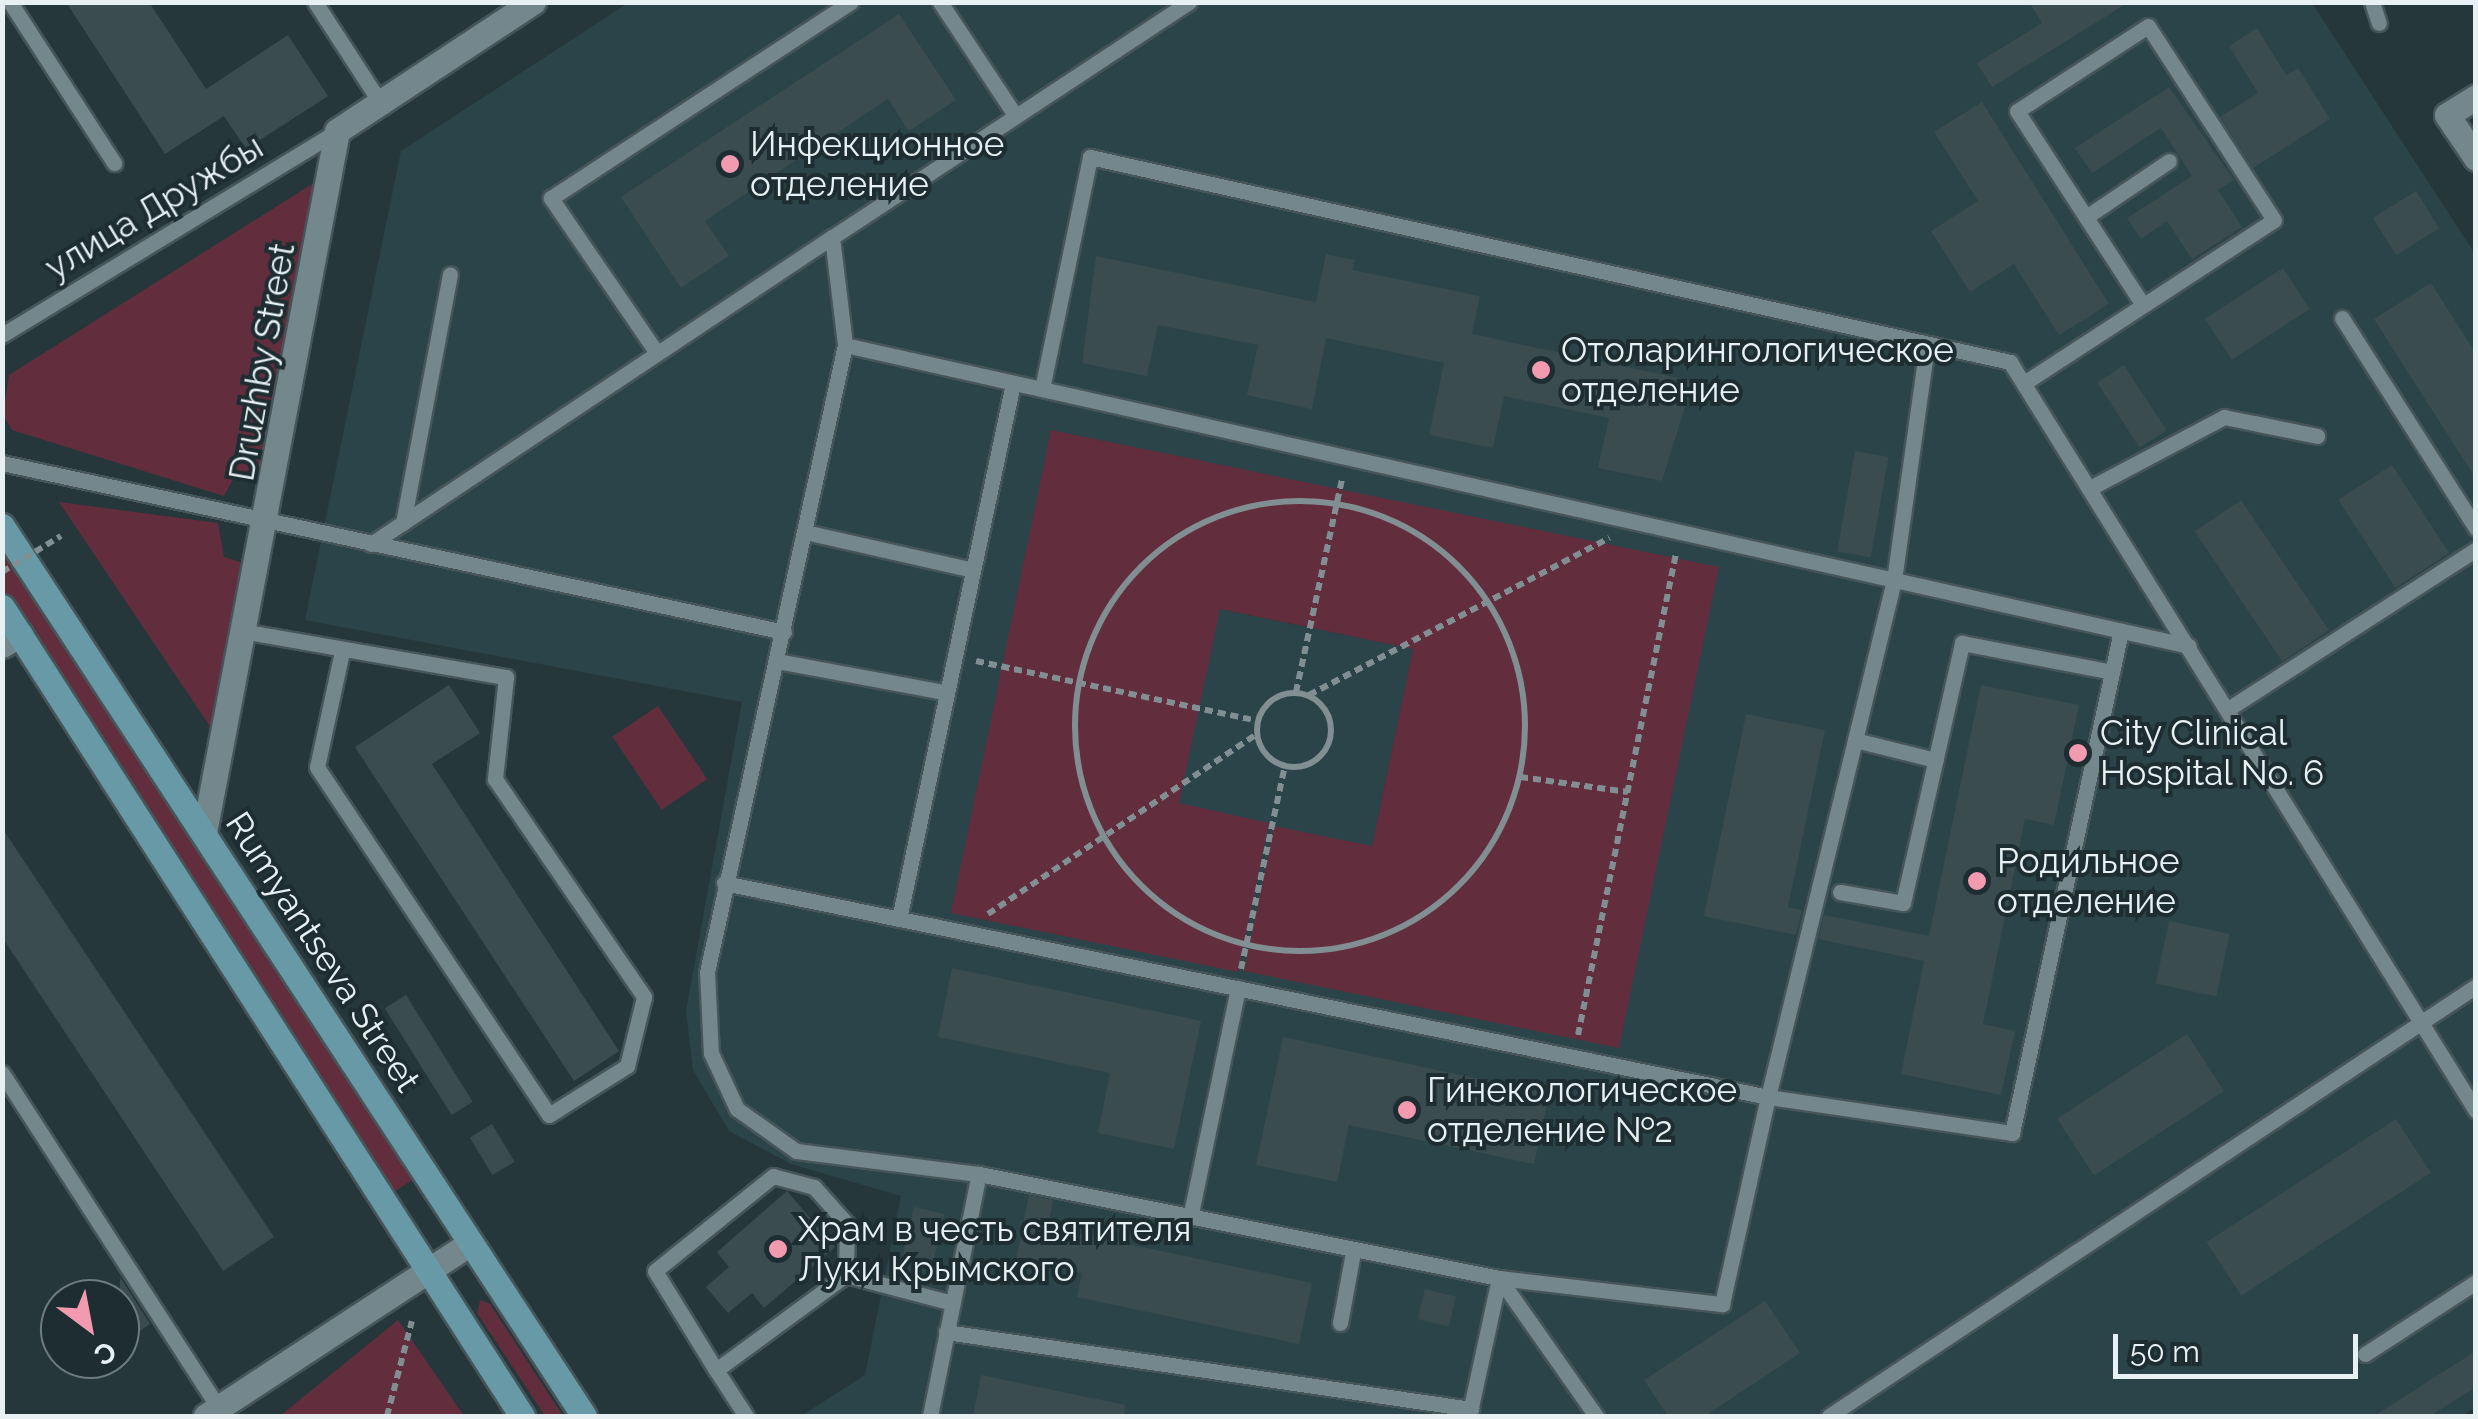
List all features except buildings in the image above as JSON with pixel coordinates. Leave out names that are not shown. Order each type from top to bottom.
[{"type":"main road","name":"Rumyantseva Street","points":[[2,526],[13,565],[204,834],[584,1416]]},
{"type":"main road","points":[[2,607],[11,639],[522,1416]]},
{"type":"street","points":[[337,130],[533,2]]},
{"type":"street","points":[[2476,97],[2447,115],[2476,158]]},
{"type":"street","name":"Druzhby Street","points":[[204,834],[270,522],[337,130]]},
{"type":"street","points":[[212,1412],[470,1243]]},
{"type":"lane","points":[[10,2],[114,163]]},
{"type":"lane","points":[[315,2],[380,102]]},
{"type":"lane","points":[[657,352],[551,198],[850,2]]},
{"type":"lane","points":[[940,2],[1016,115]]},
{"type":"lane","points":[[372,544],[1189,2]]},
{"type":"lane","points":[[2372,2],[2379,23]]},
{"type":"lane","points":[[2024,383],[2143,306],[2274,220],[2148,26],[2017,111],[2143,306]]},
{"type":"lane","name":"улица Дружбы","points":[[2,335],[337,130]]},
{"type":"lane","points":[[1042,389],[1090,157],[2010,362],[2476,1111]]},
{"type":"lane","points":[[2086,217],[2169,161]]},
{"type":"lane","points":[[832,237],[845,345],[707,972],[710,1053],[737,1109],[796,1150],[979,1174],[1353,1252],[1499,1278],[1722,1304],[1768,1096],[1894,580],[1927,344]]},
{"type":"lane","points":[[402,522],[450,274]]},
{"type":"lane","points":[[2342,318],[2476,528]]},
{"type":"lane","points":[[845,345],[2190,646]]},
{"type":"lane","points":[[900,919],[1013,383]]},
{"type":"lane","points":[[2090,488],[2224,417],[2317,436]]},
{"type":"lane","points":[[2,463],[784,632]]},
{"type":"lane","points":[[805,532],[972,570]]},
{"type":"lane","points":[[2228,709],[2476,549]]},
{"type":"lane","points":[[724,883],[1768,1096],[2012,1133],[2121,630]]},
{"type":"lane","points":[[247,632],[506,677],[495,779],[644,997],[627,1066],[550,1115],[317,767],[342,650]]},
{"type":"lane","points":[[1840,892],[1903,903],[1962,643],[2112,672]]},
{"type":"lane","points":[[777,661],[945,692]]},
{"type":"lane","points":[[1856,740],[1936,760]]},
{"type":"lane","points":[[1829,1416],[2476,986]]},
{"type":"lane","points":[[1190,1218],[1238,988]]},
{"type":"lane","points":[[2,1073],[212,1412]]},
{"type":"lane","points":[[930,1416],[979,1174]]},
{"type":"lane","points":[[746,1416],[655,1271],[773,1176],[814,1187],[847,1224],[846,1275]]},
{"type":"lane","points":[[1340,1323],[1353,1252]]},
{"type":"lane","points":[[846,1275],[952,1303]]},
{"type":"lane","points":[[716,1370],[846,1275]]},
{"type":"lane","points":[[946,1332],[1470,1412],[1499,1278]]},
{"type":"lane","points":[[1499,1278],[1596,1416]]},
{"type":"lane","points":[[2365,1354],[2476,1282]]},
{"type":"path","points":[[1296,692],[1347,458]]},
{"type":"path","points":[[1262,504],[1337,504],[1422,536],[1488,602],[1523,694],[1520,777],[1486,852],[1428,912],[1352,945],[1246,945],[1167,908],[1104,836],[1079,772],[1079,683],[1114,600],[1184,533],[1262,504]]},
{"type":"path","points":[[1309,696],[1638,522]]},
{"type":"path","points":[[1574,1056],[1680,532]]},
{"type":"path","points":[[13,565],[61,536]]},
{"type":"path","points":[[954,656],[1258,721]]},
{"type":"path","points":[[1296,692],[1309,696],[1326,710],[1329,744],[1314,761],[1284,765],[1257,734],[1258,721],[1272,700],[1296,692]]},
{"type":"path","points":[[962,932],[1257,734]]},
{"type":"path","points":[[1238,988],[1284,765]]},
{"type":"path","points":[[1520,777],[1628,792]]},
{"type":"path","points":[[386,1416],[412,1321]]},
{"type":"shaded area","name":"City Clinical Hospital No. 6","points":[[628,3],[2312,3],[2475,254],[2475,1408],[2462,1416],[801,1416],[865,1375],[901,1196],[791,1164],[729,1131],[693,1070],[686,1011],[742,702],[305,620],[401,151]],"holes":[[[1051,430],[1718,568],[1244,970],[1372,846],[1413,649],[1219,609],[1178,804]]]},
{"type":"shaded area","points":[[317,181],[269,462],[234,477],[224,496],[12,430],[3,415],[9,375]]},
{"type":"shaded area","points":[[1051,430],[1719,567],[1619,1048],[1244,971],[1274,826],[1372,846],[1413,649],[1220,609],[1179,803],[1269,823],[1238,972],[951,913]]},
{"type":"shaded area","points":[[59,502],[218,523],[224,557],[252,566],[215,734]]},
{"type":"shaded area","points":[[2,546],[413,1179],[381,1200],[2,616]]},
{"type":"shaded area","points":[[658,706],[707,779],[662,810],[612,737]]},
{"type":"shaded area","points":[[480,1300],[490,1304],[563,1416],[545,1416],[477,1313]]},
{"type":"shaded area","points":[[398,1320],[464,1416],[280,1416]]},
{"type":"place","name":"Инфекционное отделение","points":[[730,164]]},
{"type":"place","name":"Отоларингологическое отделение","points":[[1541,370]]},
{"type":"place","name":"City Clinical Hospital No. 6","points":[[2078,753]]},
{"type":"place","name":"Родильное отделение","points":[[1977,881]]},
{"type":"place","name":"Гинекологическое отделение №2","points":[[1407,1110]]},
{"type":"place","name":"Храм в честь святителя Луки Крымского","points":[[778,1249]]}]
